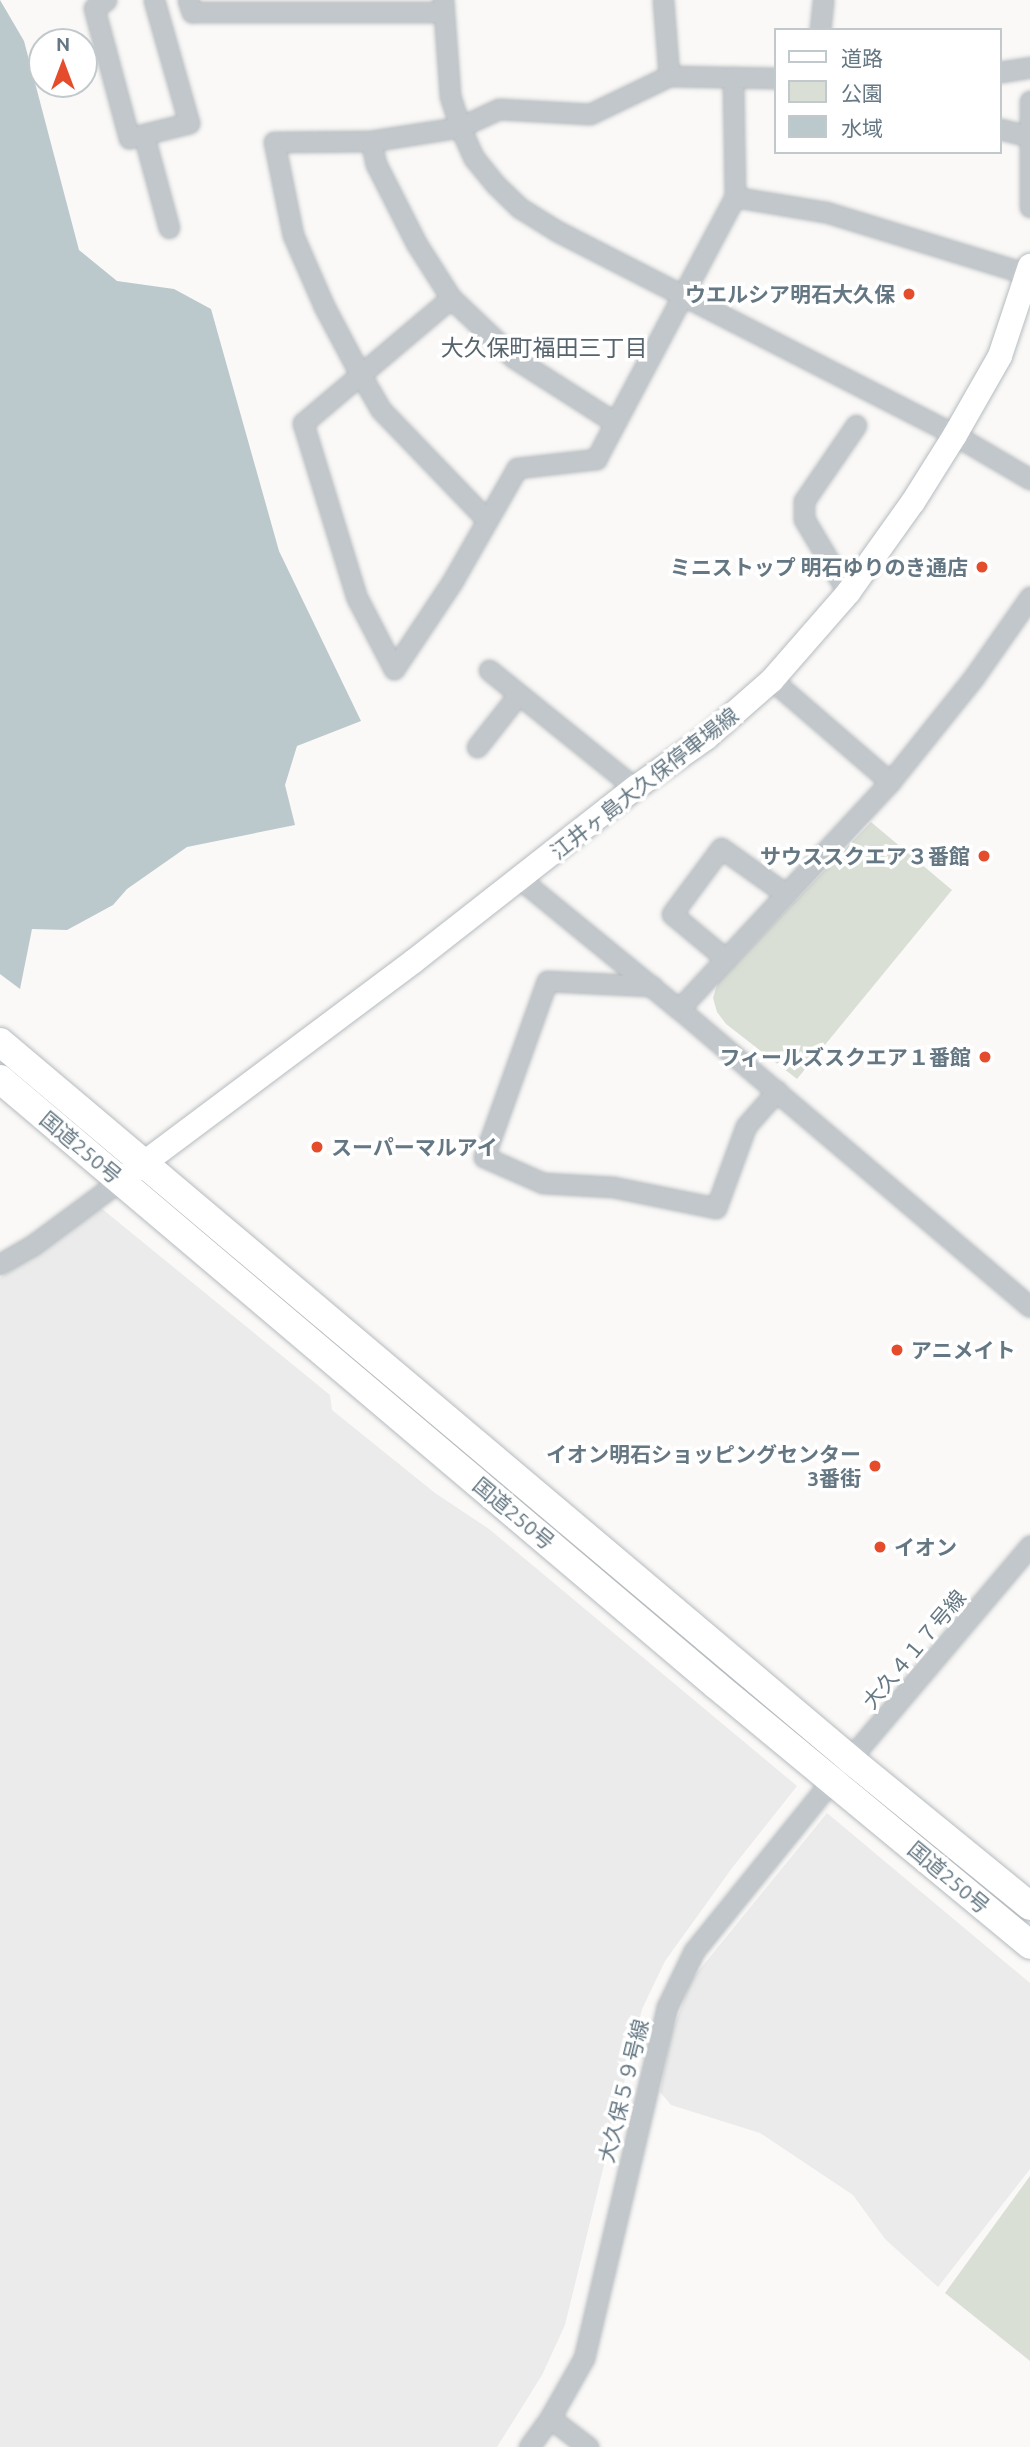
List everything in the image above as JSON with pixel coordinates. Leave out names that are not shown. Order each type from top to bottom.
[{"type":"highway","name":"国道250号","points":[[0,1042],[850,1759],[1030,1906]]},
{"type":"highway","name":"国道250号","points":[[0,1080],[1030,1945]]},
{"type":"main road","name":"江井ヶ島大久保停車場線","points":[[121,1180],[520,879],[635,788],[706,738],[772,680],[848,593],[913,502],[955,435],[1000,356],[1029,270]]},
{"type":"street","points":[[106,0],[94,8],[129,138],[189,122],[154,0]]},
{"type":"street","points":[[188,0],[192,12],[443,6],[450,96],[460,127],[474,158],[495,184],[520,208],[557,232],[955,435],[1030,479]]},
{"type":"street","points":[[663,0],[669,76]]},
{"type":"street","points":[[820,28],[823,0]]},
{"type":"street","points":[[1002,72],[1030,67]]},
{"type":"street","points":[[487,520],[381,410],[361,376],[324,306],[293,235],[274,142],[371,141],[460,127],[499,109],[590,114],[669,76],[774,78]]},
{"type":"street","points":[[452,299],[303,423],[357,598],[394,669],[452,582],[517,468],[596,459],[735,197],[733,77]]},
{"type":"street","points":[[1030,102],[1030,206]]},
{"type":"street","points":[[1002,130],[1029,136]]},
{"type":"street","points":[[144,136],[169,228]]},
{"type":"street","points":[[371,141],[376,164],[416,243],[452,299],[514,358],[614,422]]},
{"type":"street","points":[[735,197],[826,212],[1029,270]]},
{"type":"street","points":[[848,593],[804,519],[804,500],[856,425]]},
{"type":"street","points":[[679,1009],[891,782],[974,677],[1030,597]]},
{"type":"street","points":[[489,670],[635,788]]},
{"type":"street","points":[[772,680],[891,782]]},
{"type":"street","points":[[477,747],[518,695]]},
{"type":"street","points":[[726,959],[672,914],[721,848],[786,894]]},
{"type":"street","points":[[520,879],[652,986],[1030,1307]]},
{"type":"street","points":[[652,986],[547,981],[484,1157],[543,1183],[613,1187],[716,1208],[746,1126],[776,1091]]},
{"type":"street","points":[[0,1264],[33,1245],[121,1180]]},
{"type":"street","name":"大久４１７号線","points":[[832,1780],[1030,1546]]},
{"type":"street","name":"大久保５９号線","points":[[528,2447],[550,2418],[584,2358],[667,2007],[694,1951],[832,1780]]},
{"type":"street","points":[[550,2418],[588,2447]]},
{"type":"shaded area","points":[[101,1208],[330,1395],[332,1410],[435,1493],[489,1529],[797,1786],[732,1868],[665,1961],[642,2009],[565,2325],[542,2375],[497,2447],[0,2447],[0,1278]]},
{"type":"shaded area","points":[[827,1813],[1030,1983],[1030,2169],[938,2287],[885,2239],[853,2195],[760,2133],[671,2105],[660,2092],[672,2032],[692,1979]]},
{"type":"green space","points":[[871,822],[952,890],[797,1079],[726,1024],[717,1012],[713,998],[718,982]]},
{"type":"green space","points":[[1030,2176],[1030,2361],[945,2293]]},
{"type":"water","points":[[0,0],[24,41],[28,56],[28,98],[39,98],[79,250],[117,281],[174,289],[211,309],[279,551],[361,721],[297,746],[285,785],[295,825],[187,847],[127,889],[113,905],[67,930],[32,929],[20,989],[0,974]]},
{"type":"place","name":"ウエルシア明石大久保","points":[[909,294]]},
{"type":"place","name":"ミニストップ 明石ゆりのき通店","points":[[982,567]]},
{"type":"place","name":"サウススクエア３番館","points":[[984,856]]},
{"type":"place","name":"フィールズスクエア１番館","points":[[985,1057]]},
{"type":"place","name":"スーパーマルアイ","points":[[317,1147]]},
{"type":"place","name":"アニメイト","points":[[897,1350]]},
{"type":"place","name":"イオン明石ショッピングセンター 3番街","points":[[875,1466]]},
{"type":"place","name":"イオン","points":[[880,1547]]},
{"type":"district","name":"大久保町福田三丁目","points":[[544,348]]}]
